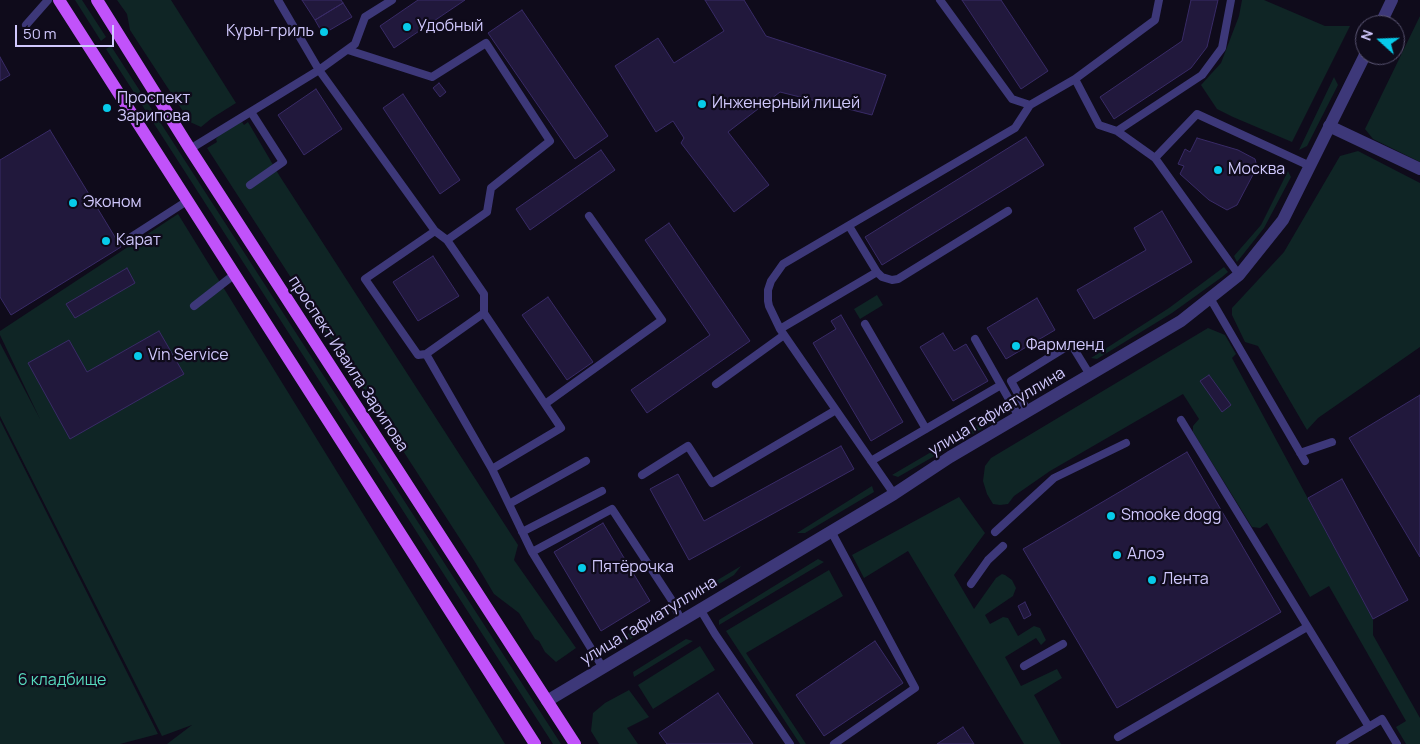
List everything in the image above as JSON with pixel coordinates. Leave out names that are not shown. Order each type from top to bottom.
[{"type":"main road","points":[[59,0],[535,744]]},
{"type":"main road","name":"проспект Изаила Зарипова","points":[[97,0],[190,149],[575,744]]},
{"type":"street","points":[[1385,15],[1392,0]]},
{"type":"street","name":"улица Гафиатуллина","points":[[547,701],[894,494],[1023,414],[1182,321],[1239,276],[1283,220],[1360,65]]},
{"type":"street","points":[[1329,126],[1420,169]]},
{"type":"lane","points":[[26,25],[48,0]]},
{"type":"lane","points":[[278,0],[319,70],[435,230],[447,240],[484,294],[484,313],[562,428],[492,469]]},
{"type":"lane","points":[[190,149],[319,70],[348,50],[355,44],[364,17],[392,0]]},
{"type":"lane","points":[[940,0],[1012,99],[1030,105]]},
{"type":"lane","points":[[894,494],[782,332],[768,300],[768,290],[775,273],[784,264],[1015,128],[1030,105],[1075,78],[1154,20],[1159,0]]},
{"type":"lane","points":[[1117,131],[1202,75],[1222,48],[1232,0]]},
{"type":"lane","points":[[348,50],[432,77],[486,43],[550,141],[491,188],[487,212],[447,240]]},
{"type":"lane","points":[[1075,78],[1100,125],[1117,131],[1155,158],[1239,276]]},
{"type":"lane","points":[[250,185],[283,162],[251,112]]},
{"type":"lane","points":[[1155,158],[1198,114],[1310,166]]},
{"type":"lane","points":[[128,239],[188,201]]},
{"type":"lane","points":[[849,226],[877,272],[888,280],[898,279],[1008,211]]},
{"type":"lane","points":[[545,404],[662,320],[589,216]]},
{"type":"lane","points":[[435,230],[365,279],[418,355],[426,354],[484,313]]},
{"type":"lane","points":[[716,384],[782,332],[877,272]]},
{"type":"lane","points":[[194,306],[235,274]]},
{"type":"lane","points":[[1210,298],[1305,461]]},
{"type":"lane","points":[[865,324],[926,429]]},
{"type":"lane","points":[[975,339],[1001,385],[1023,414]]},
{"type":"lane","points":[[1023,414],[1011,381],[1071,344],[1090,375]]},
{"type":"lane","points":[[426,354],[492,469],[532,552],[603,668]]},
{"type":"lane","points":[[872,461],[1001,385]]},
{"type":"lane","points":[[642,475],[688,446],[712,483],[836,410]]},
{"type":"lane","points":[[1181,420],[1369,727]]},
{"type":"lane","points":[[1300,453],[1332,442]]},
{"type":"lane","points":[[995,532],[1054,478],[1126,443]]},
{"type":"lane","points":[[509,504],[586,461]]},
{"type":"lane","points":[[522,532],[602,492]]},
{"type":"lane","points":[[532,552],[612,509],[671,599],[681,620]]},
{"type":"lane","points":[[831,531],[915,688],[834,744]]},
{"type":"lane","points":[[971,584],[988,560],[1003,546]]},
{"type":"lane","points":[[700,609],[790,744]]},
{"type":"lane","points":[[1118,737],[1308,627]]},
{"type":"lane","points":[[1024,666],[1063,644]]},
{"type":"lane","points":[[1340,744],[1382,719],[1397,744]]},
{"type":"green space","points":[[75,0],[82,0],[106,37],[101,41]]},
{"type":"green space","points":[[117,0],[171,0],[236,103],[201,127],[190,122],[130,30],[127,14]]},
{"type":"green space","points":[[1242,0],[1264,0],[1325,26],[1350,26],[1292,142],[1217,109],[1201,85],[1221,63],[1239,16]]},
{"type":"green space","points":[[1420,16],[1420,162],[1373,139],[1365,129],[1396,65],[1405,65],[1405,47]]},
{"type":"green space","points":[[111,46],[561,744],[553,744],[106,49]]},
{"type":"green space","points":[[1334,77],[1338,85],[1307,146],[1299,150]]},
{"type":"green space","points":[[242,122],[244,125],[248,122],[279,175],[518,545],[514,560],[576,648],[556,662],[545,652],[539,641],[535,639],[519,613],[494,594],[207,148],[217,142],[216,139],[224,129]]},
{"type":"green space","points":[[1358,151],[1420,183],[1420,347],[1318,418],[1307,430],[1258,346],[1245,342],[1232,315],[1232,308],[1284,252],[1340,156]]},
{"type":"green space","points":[[1288,171],[1291,177],[1264,228],[1237,262],[1234,256],[1261,225]]},
{"type":"green space","points":[[178,214],[505,744],[167,744],[192,725],[162,736],[0,416],[0,343],[40,419],[0,335],[0,331]]},
{"type":"green space","points":[[1224,267],[1228,272],[1172,313],[1097,359],[1091,358],[1169,308]]},
{"type":"green space","points":[[877,295],[883,305],[860,319],[854,309]]},
{"type":"green space","points":[[1208,328],[1225,335],[1236,354],[1232,358],[1373,619],[1373,635],[1420,718],[1420,744],[1406,744],[1396,727],[1406,721],[1329,586],[1310,597],[1267,523],[1260,528],[1252,527],[1193,432],[1193,426],[1199,419],[1183,394],[1050,471],[1014,496],[1008,504],[993,504],[987,494],[983,481],[985,466],[991,458]]},
{"type":"green space","points":[[1001,411],[999,419],[898,477],[892,475]]},
{"type":"green space","name":"6 кладбище","points":[[0,420],[158,734],[120,744],[0,744]]},
{"type":"green space","points":[[872,486],[874,492],[805,533],[797,533]]},
{"type":"green space","points":[[959,497],[985,533],[954,575],[974,609],[996,578],[1002,574],[1012,580],[1016,588],[1013,596],[985,615],[990,624],[1003,617],[1008,618],[1018,636],[1034,626],[1040,628],[1046,640],[1041,645],[1036,638],[1005,657],[1021,686],[1057,669],[1062,678],[1034,695],[1061,744],[1024,744],[908,551],[864,578],[852,555]]},
{"type":"green space","points":[[818,559],[824,562],[719,625],[719,620]]},
{"type":"green space","points":[[741,566],[734,575],[684,605],[679,603]]},
{"type":"green space","points":[[829,570],[843,596],[746,653],[806,744],[800,744],[726,631]]},
{"type":"green space","points":[[670,609],[669,615],[610,652],[602,649]]},
{"type":"green space","points":[[686,639],[693,641],[634,677],[633,672]]},
{"type":"green space","points":[[700,646],[715,670],[653,709],[638,685]]},
{"type":"green space","points":[[629,690],[649,717],[627,728],[638,744],[599,744],[591,731],[593,713],[605,703]]},
{"type":"building","points":[[302,0],[341,0],[343,3],[315,20]]},
{"type":"building","points":[[418,0],[465,0],[394,48],[380,26]]},
{"type":"building","name":"Инженерный лицей","points":[[705,0],[744,0],[766,36],[886,75],[872,115],[780,92],[728,132],[769,185],[734,212],[681,143],[684,138],[673,121],[656,132],[615,66],[658,38],[674,63],[724,31]]},
{"type":"building","points":[[962,0],[1001,0],[1048,71],[1021,89]]},
{"type":"building","points":[[1191,0],[1218,0],[1207,47],[1191,68],[1114,119],[1100,97],[1182,41]]},
{"type":"building","points":[[343,3],[352,17],[323,34],[315,20]]},
{"type":"building","points":[[522,10],[608,136],[575,159],[488,33]]},
{"type":"building","points":[[0,57],[10,75],[0,81]]},
{"type":"building","points":[[439,83],[446,92],[440,97],[433,88]]},
{"type":"building","points":[[316,89],[342,129],[304,155],[278,115]]},
{"type":"building","points":[[403,94],[460,180],[440,194],[383,108]]},
{"type":"building","points":[[50,130],[121,247],[11,315],[0,297],[0,160]]},
{"type":"building","points":[[1026,137],[1044,165],[882,265],[865,237]]},
{"type":"building","name":"Москва","points":[[1197,138],[1238,150],[1255,159],[1257,167],[1237,205],[1227,210],[1209,200],[1180,174],[1184,166],[1178,164],[1185,149],[1190,152]]},
{"type":"building","points":[[601,150],[615,170],[530,230],[516,209]]},
{"type":"building","points":[[1162,211],[1192,262],[1094,319],[1077,290],[1146,250],[1134,228]]},
{"type":"building","points":[[669,223],[750,341],[647,413],[631,390],[710,335],[645,240]]},
{"type":"building","points":[[433,256],[459,296],[418,321],[393,282]]},
{"type":"building","points":[[127,268],[135,283],[75,318],[66,304]]},
{"type":"building","points":[[548,297],[593,362],[567,380],[522,315]]},
{"type":"building","points":[[1037,298],[1055,330],[1006,359],[987,328]]},
{"type":"building","points":[[841,315],[903,422],[871,441],[813,343],[836,329],[831,321]]},
{"type":"building","points":[[159,331],[184,374],[70,439],[28,363],[69,340],[87,372]]},
{"type":"building","points":[[943,333],[954,351],[966,344],[988,381],[953,401],[920,347]]},
{"type":"building","points":[[1209,375],[1231,405],[1222,412],[1200,381]]},
{"type":"building","points":[[1420,395],[1420,557],[1349,438]]},
{"type":"building","points":[[841,446],[854,469],[689,560],[650,489],[678,474],[704,521]]},
{"type":"building","name":"Лента","points":[[1187,452],[1281,612],[1117,708],[1023,549]]},
{"type":"building","points":[[1342,479],[1408,600],[1373,619],[1308,498]]},
{"type":"building","points":[[603,523],[650,601],[601,631],[554,552]]},
{"type":"building","points":[[1025,602],[1031,615],[1024,619],[1018,606]]},
{"type":"building","points":[[875,641],[903,683],[824,736],[796,695]]},
{"type":"building","points":[[718,693],[753,744],[667,744],[659,733]]},
{"type":"building","points":[[963,727],[974,744],[937,744]]},
{"type":"place","name":"Удобный","points":[[407,27]]},
{"type":"place","name":"Куры-гриль","points":[[324,32]]},
{"type":"place","name":"Инженерный лицей","points":[[702,104]]},
{"type":"place","name":"Проспект Зарипова","points":[[107,108]]},
{"type":"place","name":"Москва","points":[[1218,170]]},
{"type":"place","name":"Эконом","points":[[73,203]]},
{"type":"place","name":"Карат","points":[[106,241]]},
{"type":"place","name":"Фармленд","points":[[1016,346]]},
{"type":"place","name":"Vin Service","points":[[138,356]]},
{"type":"place","name":"Smooke dogg","points":[[1111,516]]},
{"type":"place","name":"Алоэ","points":[[1117,555]]},
{"type":"place","name":"Пятёрочка","points":[[582,568]]},
{"type":"place","name":"Лента","points":[[1152,580]]}]
